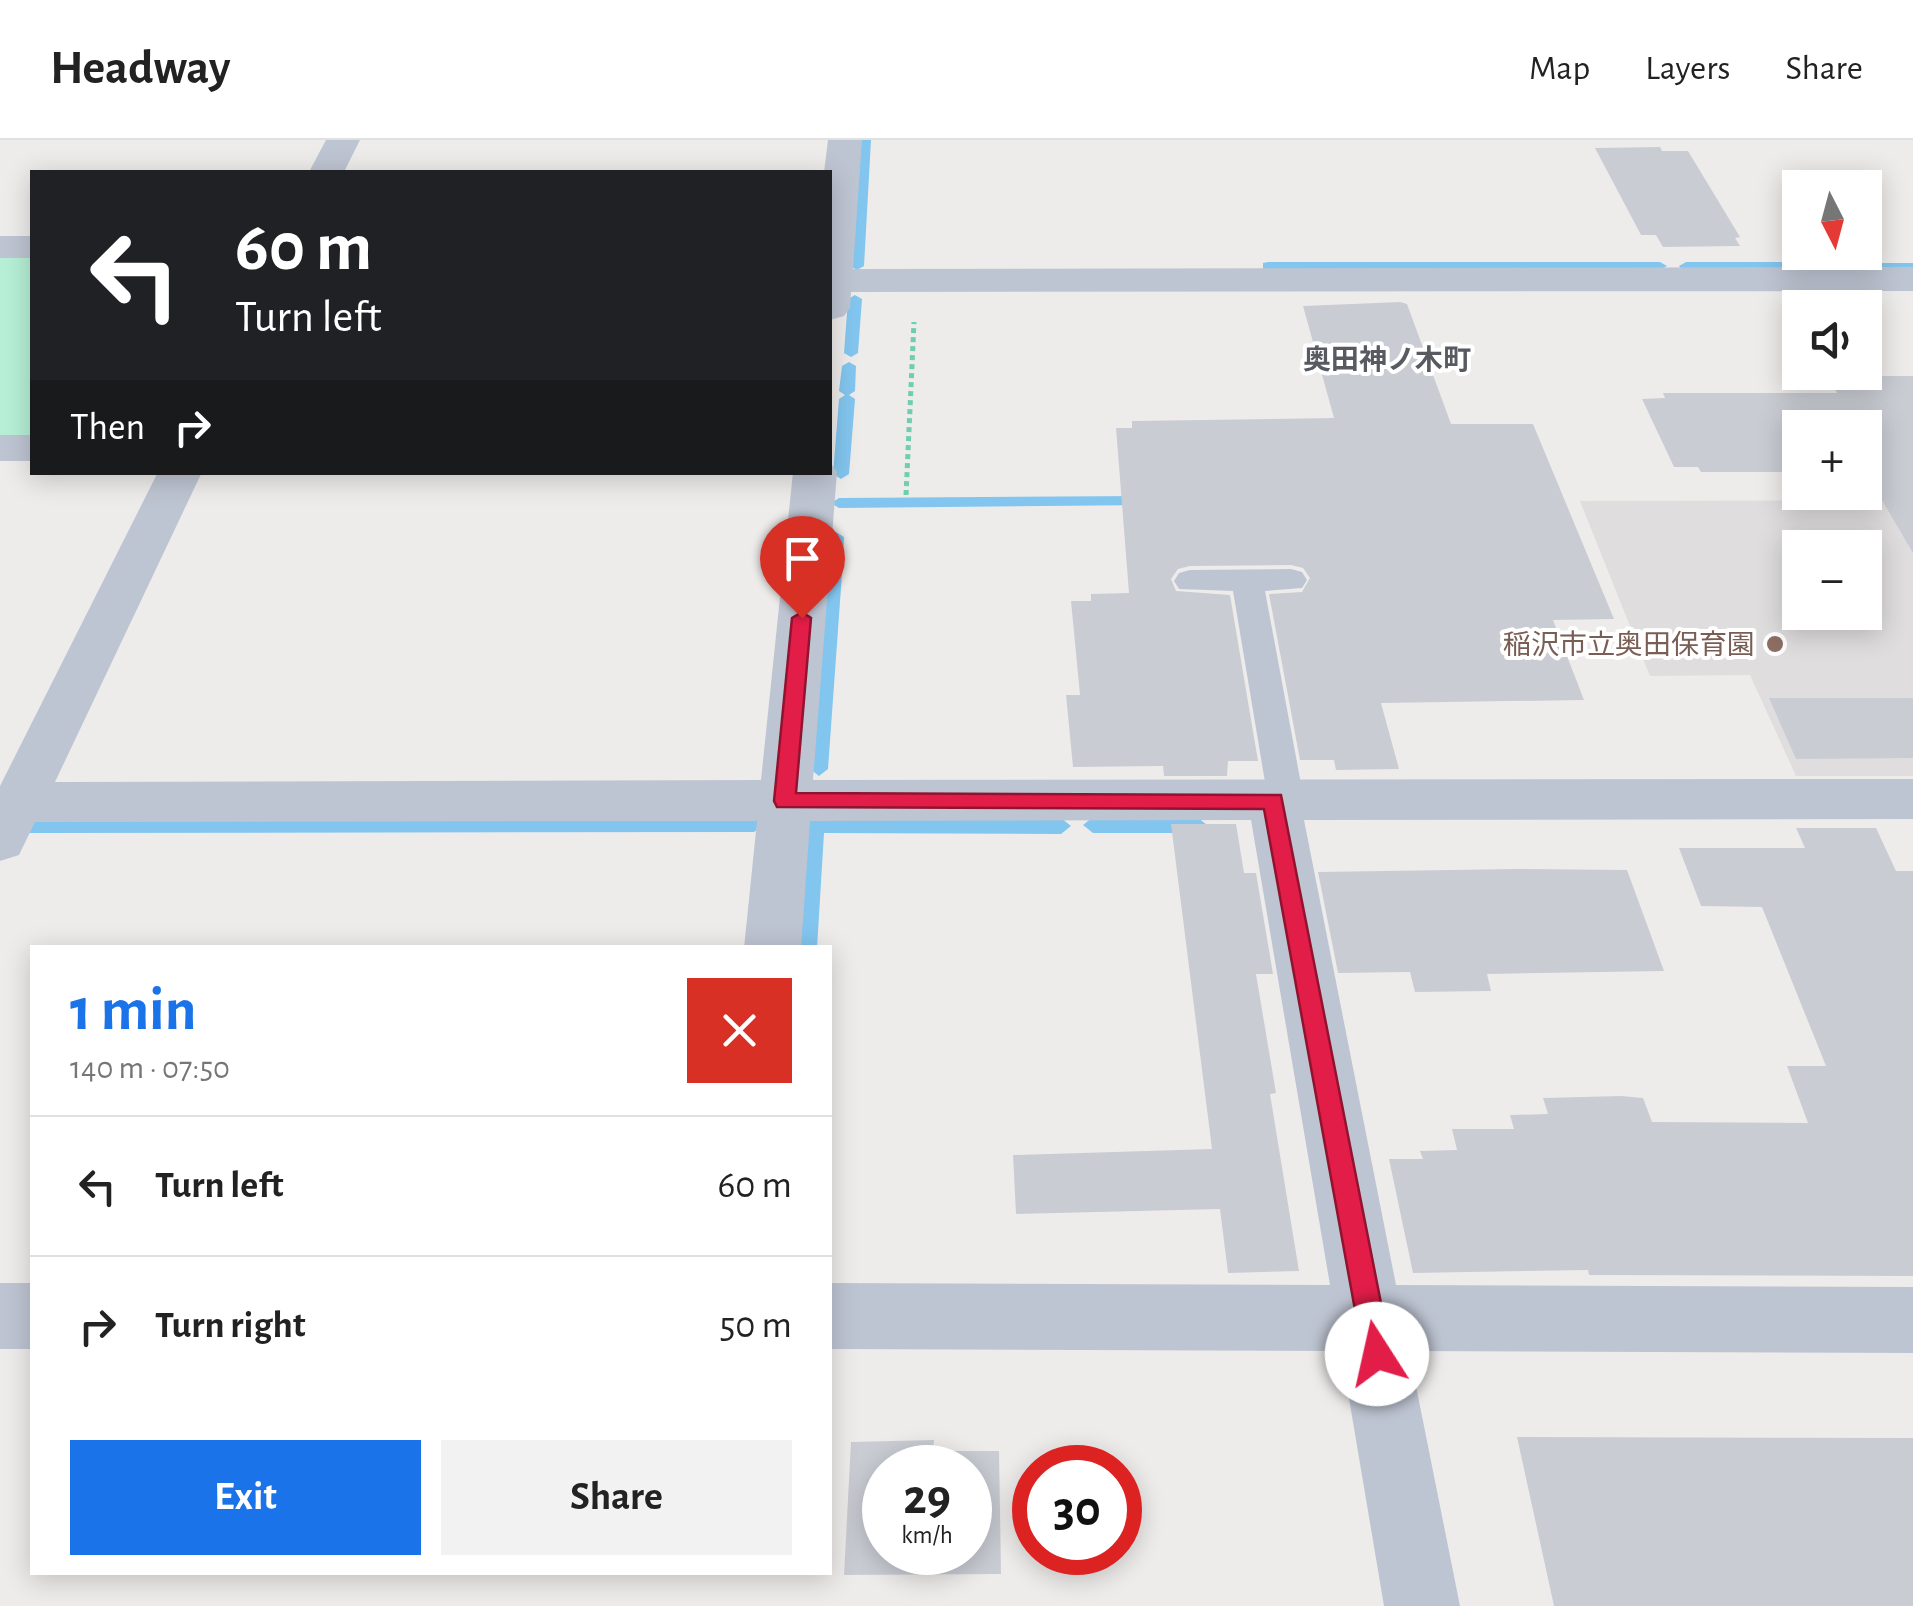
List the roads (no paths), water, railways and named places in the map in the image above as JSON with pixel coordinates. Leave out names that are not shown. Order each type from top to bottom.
[{"type":"street","points":[[328,170],[343,140]]},
{"type":"street","points":[[832,279],[845,140]]},
{"type":"street","points":[[0,247],[30,247]]},
{"type":"street","points":[[832,290],[916,281],[1913,279]]},
{"type":"street","points":[[0,448],[30,448]]},
{"type":"street","points":[[178,475],[12,801],[1913,800]]},
{"type":"street","points":[[772,945],[815,475]]},
{"type":"street","points":[[1280,801],[1422,1606]]},
{"type":"street","points":[[0,1316],[30,1316]]},
{"type":"street","points":[[832,1316],[1913,1320]]},
{"type":"lane","points":[[1190,581],[1292,580]]},
{"type":"lane","points":[[1248,581],[1280,801]]},
{"type":"waterway","points":[[857,266],[865,140]]},
{"type":"waterway","points":[[1268,266],[1660,266]]},
{"type":"waterway","points":[[1686,266],[1782,266]]},
{"type":"waterway","points":[[1882,267],[1913,267]]},
{"type":"waterway","points":[[851,353],[855,299]]},
{"type":"waterway","points":[[847,391],[849,366]]},
{"type":"waterway","points":[[841,474],[847,399]]},
{"type":"waterway","points":[[839,503],[1145,501]]},
{"type":"waterway","points":[[835,562],[836,537]]},
{"type":"waterway","points":[[819,769],[834,574]]},
{"type":"waterway","points":[[807,945],[815,823]]},
{"type":"waterway","points":[[30,825],[754,824]]},
{"type":"waterway","points":[[815,825],[1061,826]]},
{"type":"waterway","points":[[1093,825],[1197,825]]},
{"type":"place","name":"稲沢市立奥田保育園","points":[[1775,644]]},
{"type":"district","name":"奥田神ノ木町","points":[[1387,359]]}]
